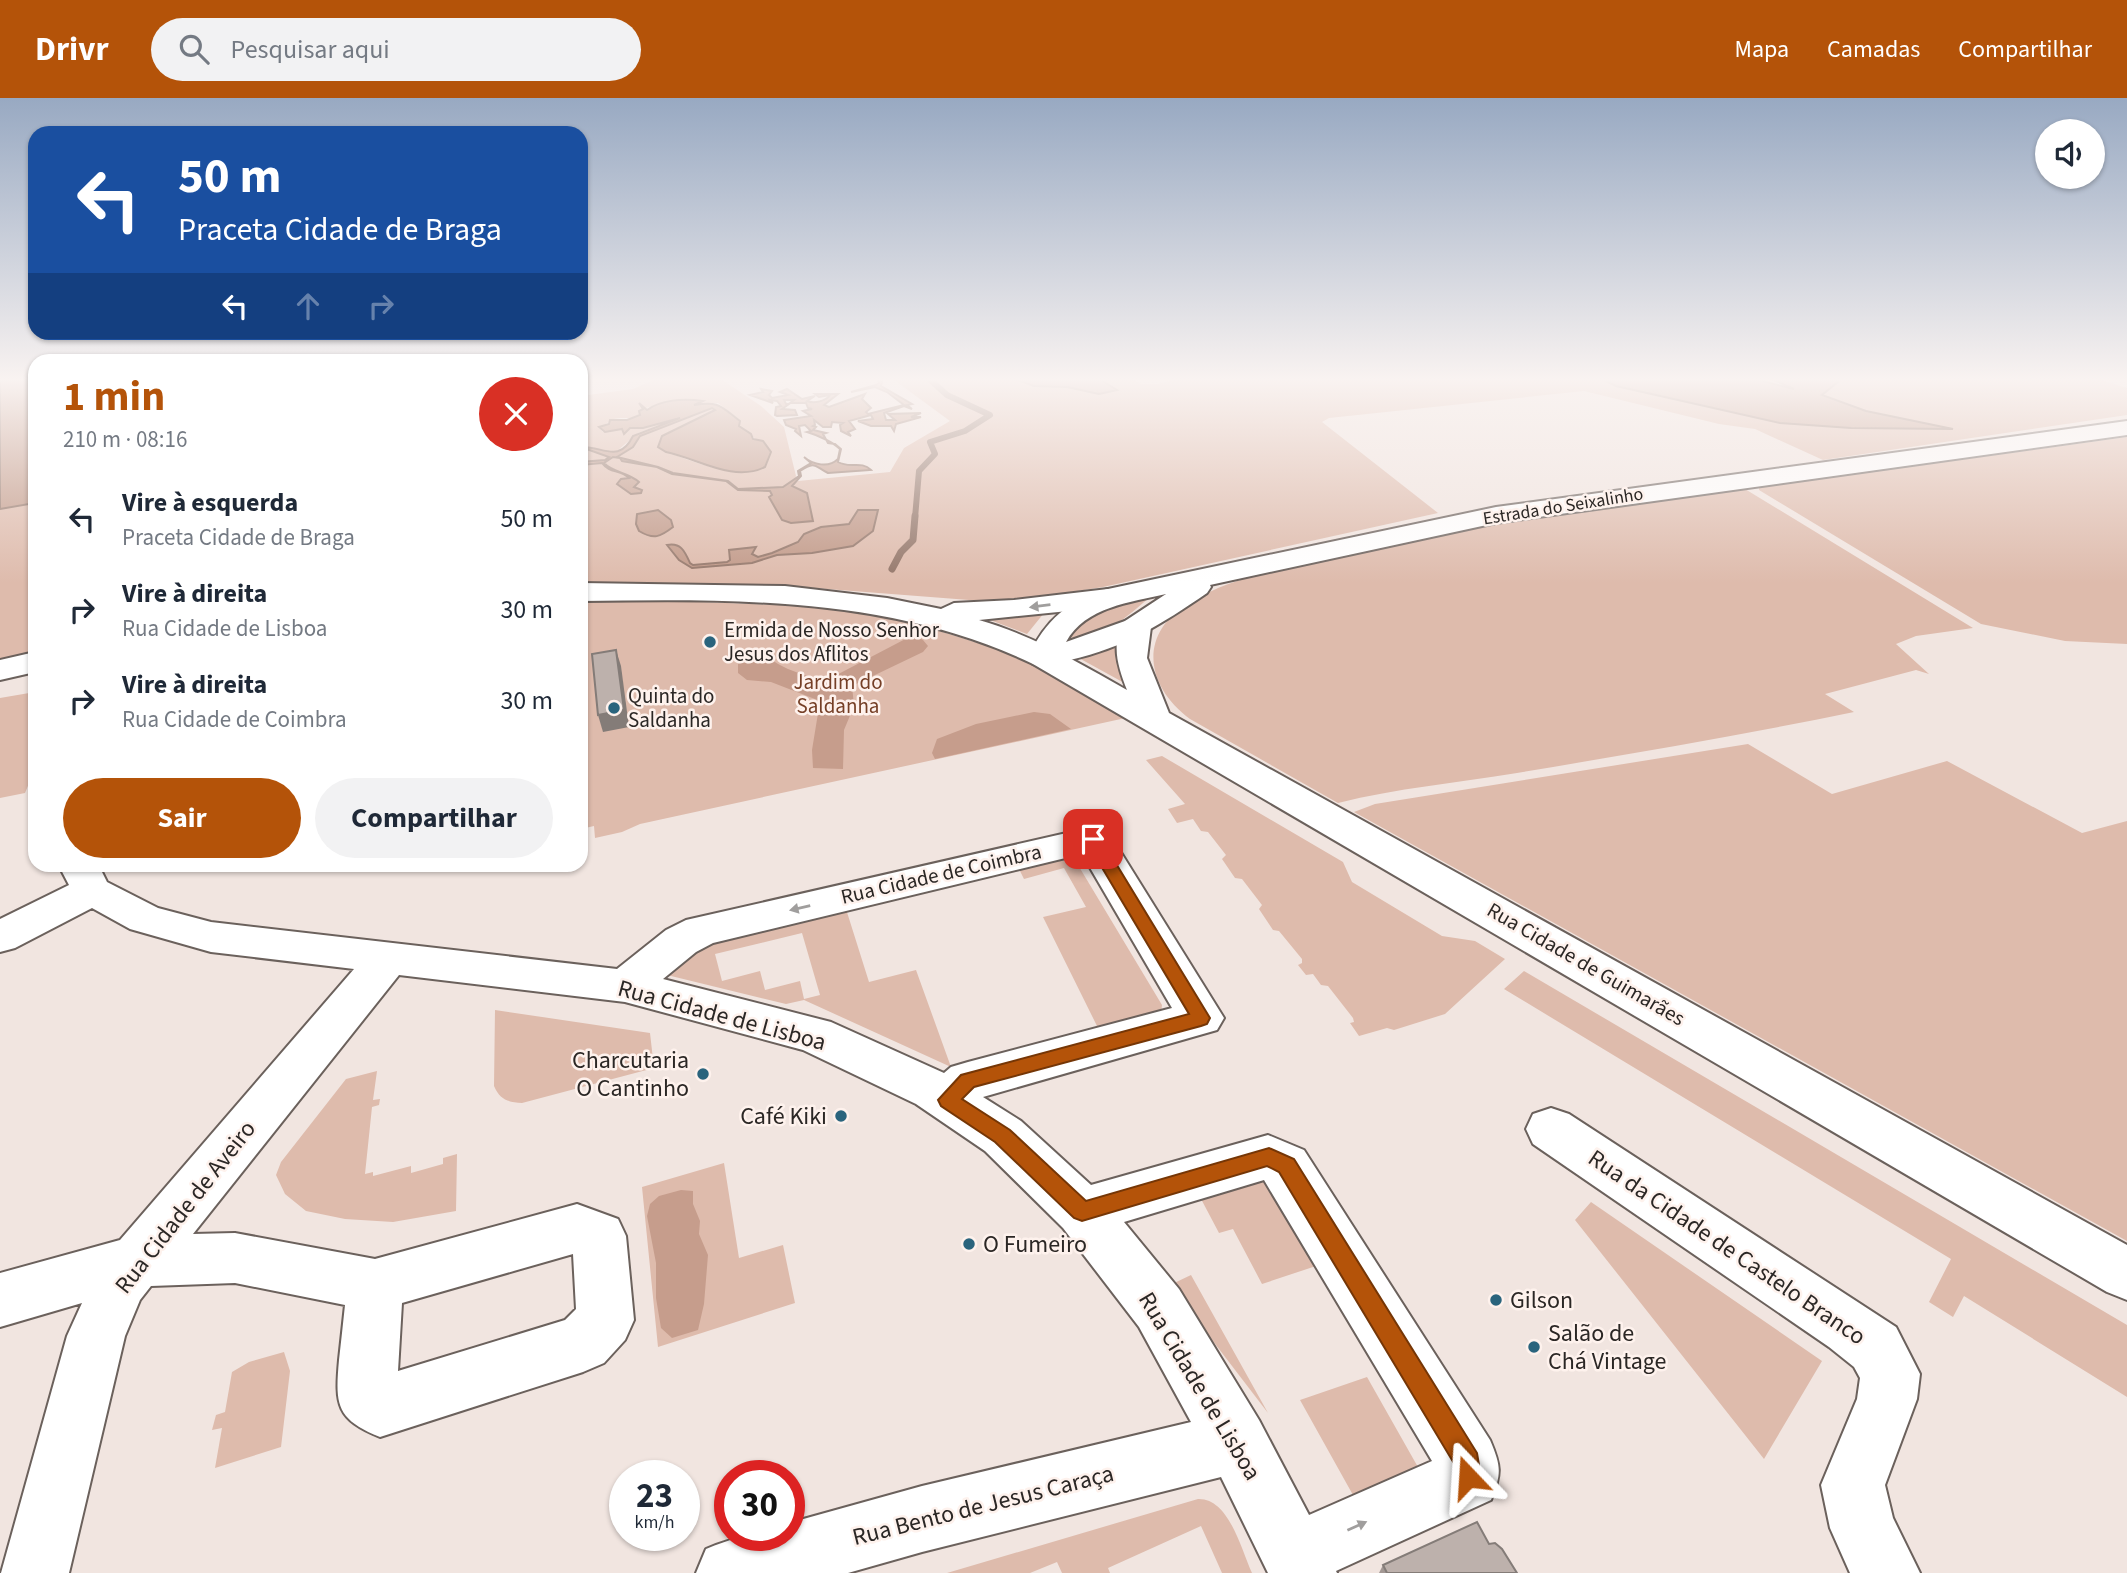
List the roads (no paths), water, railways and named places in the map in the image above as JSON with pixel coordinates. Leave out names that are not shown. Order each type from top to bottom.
[{"type":"street","name":"Estrada do Seixalinho","points":[[1108,598],[1212,578],[1496,515],[1998,446]]},
{"type":"street","points":[[1044,657],[1091,646],[1136,627],[1212,578]]},
{"type":"street","points":[[588,593],[685,592],[784,596],[842,600],[922,614],[1014,609],[1108,598]]},
{"type":"street","points":[[1044,657],[1054,633],[1072,613],[1108,598]]},
{"type":"street","name":"Rua Cidade de Guimarães","points":[[922,614],[986,631],[1044,657],[1153,716],[2127,1274]]},
{"type":"street","points":[[1136,627],[1131,658],[1153,716]]},
{"type":"street","points":[[0,670],[28,664]]},
{"type":"street","name":"Rua Cidade de Coimbra","points":[[625,986],[681,941],[701,931],[1093,839],[1201,1018],[968,1081],[948,1100]]},
{"type":"street","points":[[0,937],[85,878]]},
{"type":"street","name":"Rua Cidade de Lisboa","points":[[85,878],[145,919],[211,937],[387,960],[625,986],[816,1035],[933,1090],[1003,1136],[1082,1212],[1159,1308],[1237,1442],[1299,1564]]},
{"type":"street","name":"Rua Cidade de Aveiro","points":[[35,1573],[96,1336],[119,1283],[387,960]]},
{"type":"street","name":"Rua da Cidade de Castelo Branco","points":[[1551,1129],[1875,1347],[1890,1374],[1887,1399],[1853,1485],[1863,1528],[1886,1573]]},
{"type":"street","points":[[1082,1212],[1269,1157],[1286,1166],[1468,1462],[1468,1477],[1299,1564]]},
{"type":"street","points":[[0,1300],[136,1261],[235,1258],[375,1285]]},
{"type":"street","name":"Rua Bento de Jesus Caraça","points":[[730,1573],[922,1519],[1237,1442]]},
{"type":"waterway","points":[[915,518],[919,471],[935,454],[932,446]]},
{"type":"waterway","points":[[892,569],[901,552],[913,540],[915,516]]},
{"type":"place","name":"Ermida de Nosso Senhor Jesus dos Aflitos","points":[[710,642]]},
{"type":"place","name":"Quinta do Saldanha","points":[[614,708]]},
{"type":"place","name":"Charcutaria O Cantinho","points":[[703,1074]]},
{"type":"place","name":"Café Kiki","points":[[841,1116]]},
{"type":"place","name":"O Fumeiro","points":[[969,1244]]},
{"type":"place","name":"Gilson","points":[[1496,1300]]},
{"type":"place","name":"Salão de Chá Vintage","points":[[1534,1347]]},
{"type":"park label","name":"Jardim do Saldanha","points":[[838,694]]}]
